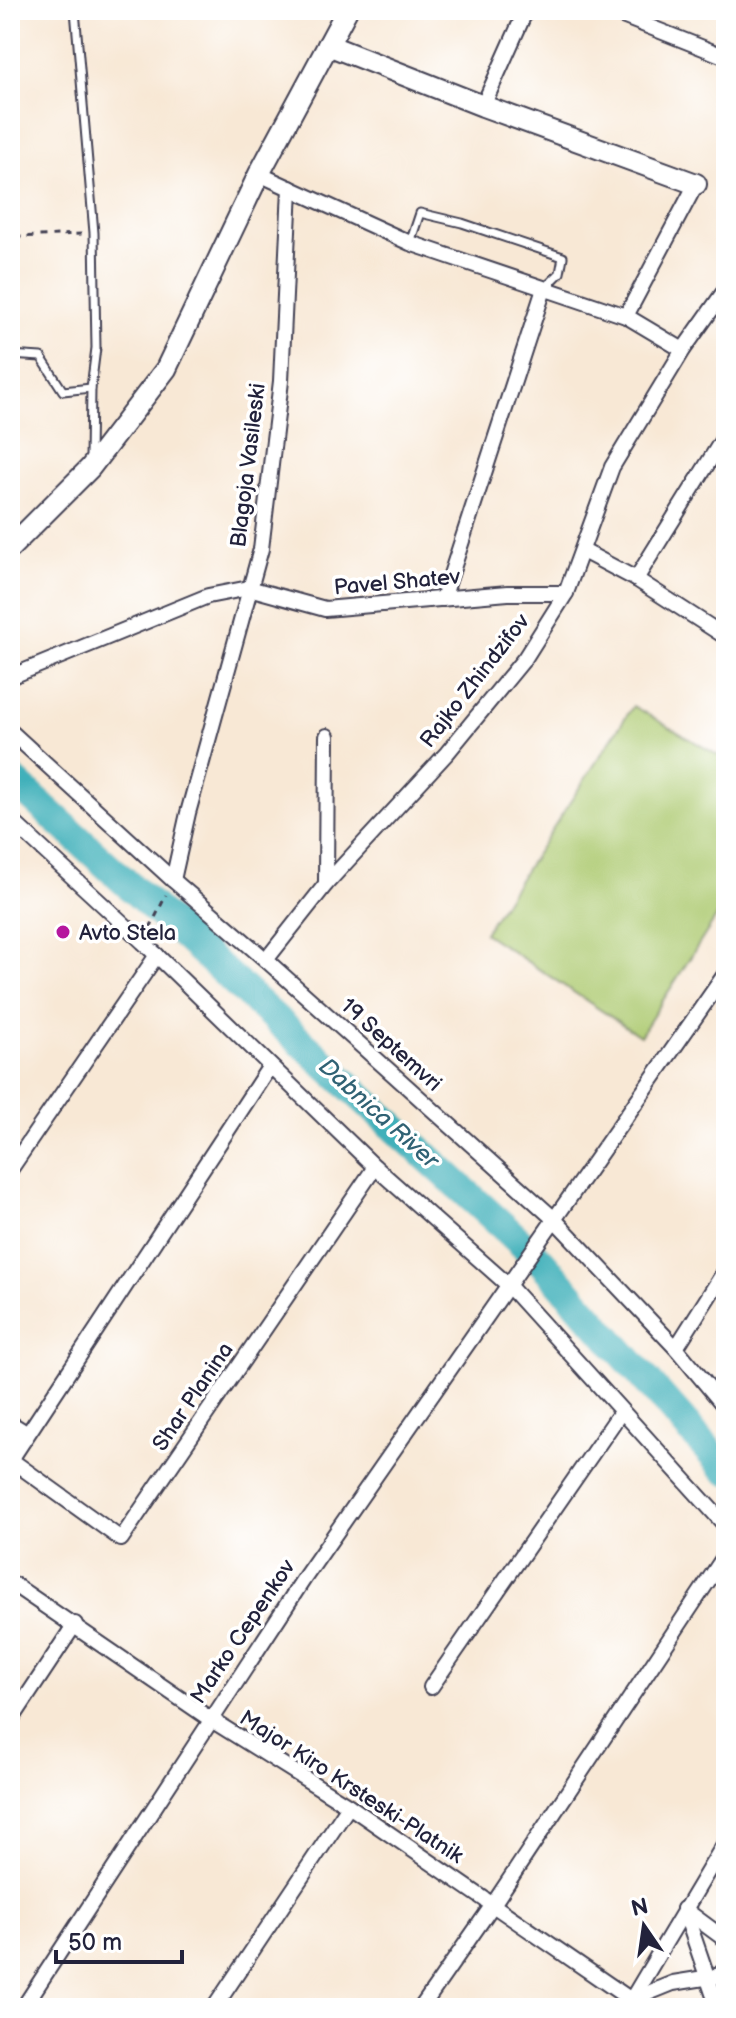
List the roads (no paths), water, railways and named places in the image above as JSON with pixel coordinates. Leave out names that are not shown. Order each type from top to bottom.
[{"type":"main road","points":[[10,548],[90,468],[166,369],[259,174],[347,10]]},
{"type":"main road","points":[[328,45],[696,184]]},
{"type":"street","points":[[483,106],[526,10]]},
{"type":"street","points":[[613,11],[726,57]]},
{"type":"street","points":[[259,174],[410,243],[626,316],[683,350]]},
{"type":"street","points":[[626,316],[696,184]]},
{"type":"street","name":"Blagoja Vasileski","points":[[173,880],[188,813],[261,549],[281,381],[290,188]]},
{"type":"street","points":[[443,599],[544,289]]},
{"type":"street","name":"Rajko Zhindzifov","points":[[266,960],[326,884],[457,741],[525,658],[566,593],[612,467],[683,350],[726,289]]},
{"type":"street","points":[[636,579],[726,434]]},
{"type":"street","points":[[583,551],[636,579],[726,637]]},
{"type":"street","name":"Pavel Shatev","points":[[10,677],[208,596],[249,588],[325,609],[508,593],[566,593]]},
{"type":"street","name":"19 Septemvri","points":[[10,731],[553,1218],[676,1348],[726,1408]]},
{"type":"street","points":[[326,884],[327,736]]},
{"type":"street","points":[[10,819],[157,955],[375,1167],[507,1284],[726,1526]]},
{"type":"street","points":[[10,1170],[157,955]]},
{"type":"street","name":"Marko Cepenkov","points":[[23,2008],[210,1719],[507,1284],[726,973]]},
{"type":"street","points":[[10,1461],[270,1066]]},
{"type":"street","name":"Shar Planina","points":[[10,1461],[121,1539],[375,1167]]},
{"type":"street","points":[[676,1348],[726,1269]]},
{"type":"street","points":[[431,1687],[621,1412]]},
{"type":"street","points":[[10,1423],[26,1433]]},
{"type":"street","points":[[421,2008],[726,1554]]},
{"type":"street","name":"Major Kiro Krsteski-Platnik","points":[[10,1582],[210,1719],[349,1806],[629,2004]]},
{"type":"street","points":[[10,1722],[75,1624]]},
{"type":"street","points":[[214,2008],[349,1806]]},
{"type":"street","points":[[629,2004],[726,1842]]},
{"type":"street","points":[[684,1909],[726,1940]]},
{"type":"street","points":[[684,1909],[718,2008]]},
{"type":"street","points":[[629,2004],[673,1983],[717,1976],[726,1969]]},
{"type":"lane","points":[[75,10],[94,233],[96,348],[91,388],[90,468]]},
{"type":"lane","points":[[410,243],[420,213],[462,223],[563,257],[560,273],[544,289]]},
{"type":"lane","points":[[10,355],[41,357],[63,391],[91,388]]},
{"type":"waterway","name":"Dabnica River","points":[[10,777],[540,1260],[726,1470]]},
{"type":"place","name":"Avto Stela","points":[[63,932]]}]
